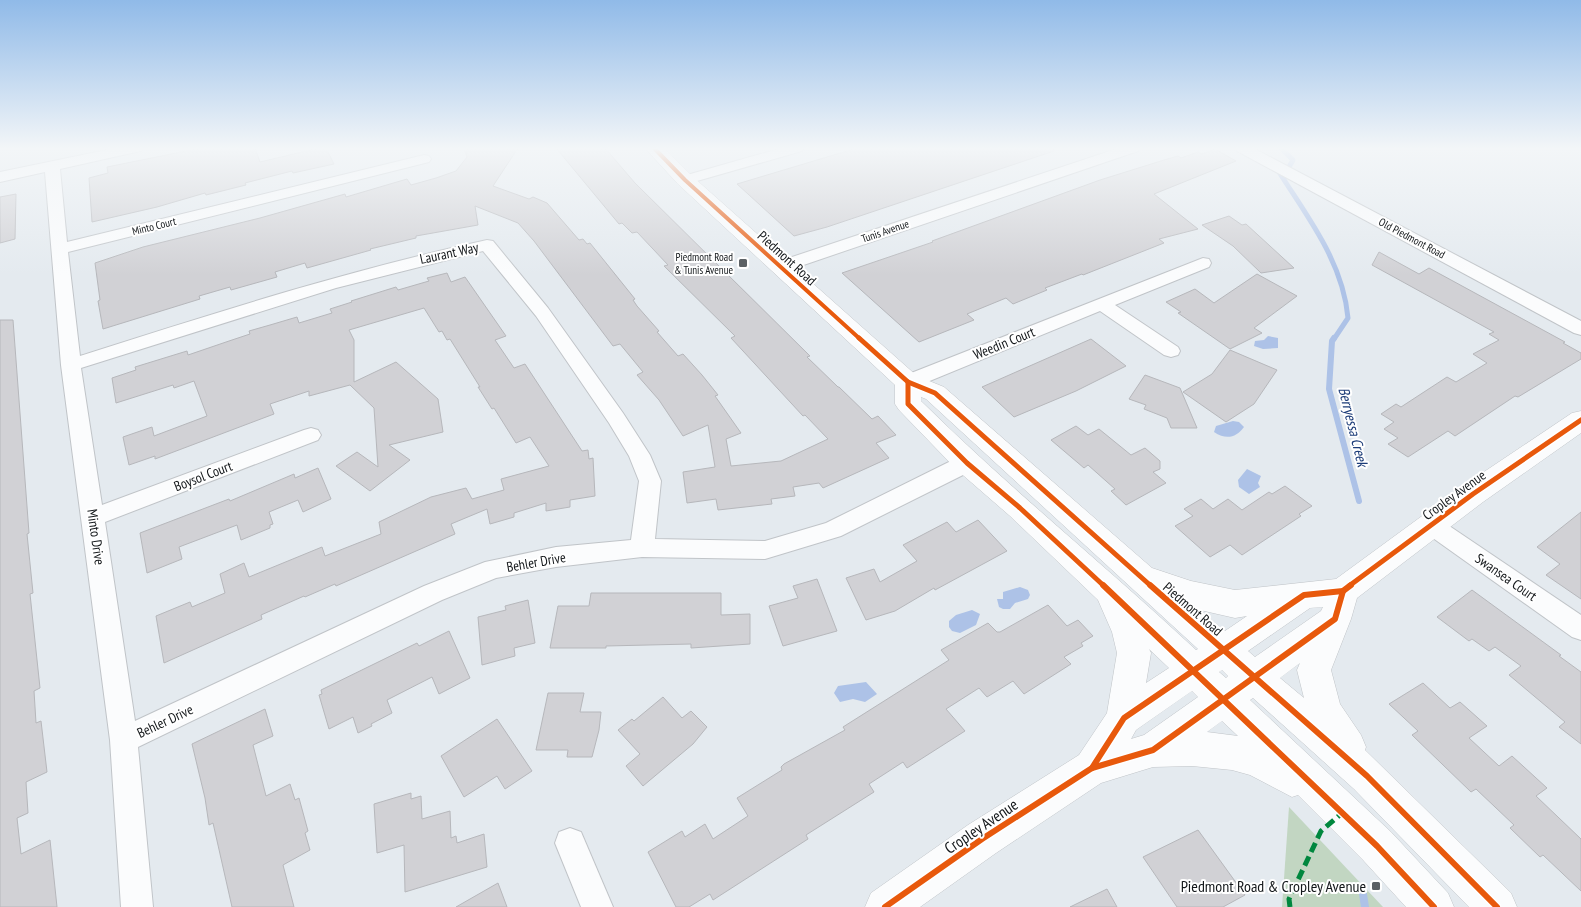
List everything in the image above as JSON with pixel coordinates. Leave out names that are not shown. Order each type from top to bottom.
[{"type":"main road","name":"Piedmont Road","points":[[696,190],[908,382],[935,393],[1121,581],[1194,670],[1377,846],[1434,907]]},
{"type":"main road","name":"Piedmont Road","points":[[908,382],[908,404],[967,464],[1020,508],[1121,581],[1223,650],[1366,776],[1497,907]]},
{"type":"main road","name":"Cropley Avenue","points":[[885,907],[982,839],[1092,768],[1153,750],[1253,677],[1431,525],[1581,420]]},
{"type":"main road","points":[[1124,718],[1134,654],[1128,632],[1121,581],[1163,585],[1210,600],[1235,604],[1304,595]]},
{"type":"main road","name":"Cropley Avenue","points":[[1092,768],[1124,718],[1304,595],[1339,605]]},
{"type":"main road","points":[[1339,605],[1314,670],[1316,683],[1324,711],[1366,776]]},
{"type":"main road","points":[[1153,750],[1197,748],[1241,755],[1258,760],[1326,798]]},
{"type":"street","name":"Minto Drive","points":[[54,190],[71,365],[94,517],[124,740],[137,907]]},
{"type":"street","name":"Minto Court","points":[[59,249],[297,190]]},
{"type":"street","name":"Tunis Avenue","points":[[780,267],[1005,190]]},
{"type":"street","name":"Old Piedmont Road","points":[[1321,190],[1581,329]]},
{"type":"street","name":"Laurant Way","points":[[71,365],[346,279],[434,255],[487,244],[542,312],[616,418],[639,455],[650,481],[642,548]]},
{"type":"street","name":"Weedin Court","points":[[908,382],[1203,262]]},
{"type":"street","points":[[1100,304],[1171,351]]},
{"type":"street","name":"Boysol Court","points":[[94,517],[312,435]]},
{"type":"street","name":"Behler Drive","points":[[124,740],[433,593],[493,569],[556,557],[642,548],[765,550],[833,530],[967,464]]},
{"type":"street","name":"Swansea Court","points":[[1431,525],[1581,628]]},
{"type":"street","points":[[570,843],[597,907]]},
{"type":"green space","points":[[1289,807],[1383,907],[1282,907]]},
{"type":"water","points":[[1268,336],[1278,338],[1278,348],[1263,349],[1254,346],[1255,341],[1264,340]]},
{"type":"water","points":[[1233,421],[1239,422],[1244,427],[1238,434],[1227,437],[1214,432],[1216,426]]},
{"type":"water","points":[[1247,469],[1261,476],[1258,483],[1260,487],[1249,494],[1239,487],[1238,480]]},
{"type":"water","points":[[1020,587],[1028,590],[1030,595],[1028,599],[1015,603],[1010,609],[999,607],[997,599],[1003,599],[1003,592]]},
{"type":"water","points":[[972,610],[980,614],[976,625],[960,633],[952,631],[949,627],[949,621],[956,615]]},
{"type":"water","points":[[866,682],[877,694],[865,702],[853,699],[840,702],[834,693],[838,686]]},
{"type":"building","points":[[90,190],[225,190],[206,195],[205,193],[157,207],[92,222]]},
{"type":"building","points":[[369,190],[505,190],[529,199],[533,197],[547,203],[579,240],[583,239],[587,244],[590,243],[635,299],[633,300],[637,306],[659,331],[657,332],[678,356],[683,354],[718,395],[715,396],[741,433],[726,439],[731,466],[781,461],[828,439],[805,415],[803,416],[731,338],[735,336],[664,266],[668,265],[637,232],[632,233],[622,223],[619,224],[591,190],[642,190],[810,356],[807,357],[838,387],[872,419],[878,416],[896,435],[876,443],[889,458],[823,488],[819,483],[793,487],[795,496],[771,499],[772,504],[718,510],[716,499],[687,503],[683,472],[715,467],[708,425],[683,436],[659,400],[637,375],[643,372],[620,344],[613,346],[534,241],[518,223],[475,206],[478,225],[416,236],[416,238],[370,249],[307,268],[305,263],[275,272],[277,277],[231,290],[230,287],[199,296],[200,299],[103,329],[98,301],[100,300],[95,263],[143,247],[260,218],[345,194],[346,197]]},
{"type":"building","points":[[744,190],[937,190],[827,227],[794,236]]},
{"type":"building","points":[[1072,190],[1163,190],[1154,194],[1198,229],[1159,239],[1164,243],[1045,288],[1047,290],[1013,304],[1006,298],[967,314],[974,320],[919,342],[842,273]]},
{"type":"building","points":[[16,194],[15,239],[0,243],[0,197]]},
{"type":"building","points":[[1229,216],[1242,225],[1246,224],[1294,268],[1261,273],[1233,246],[1202,225]]},
{"type":"building","points":[[1379,252],[1419,274],[1429,268],[1565,342],[1563,343],[1581,353],[1581,359],[1518,397],[1515,396],[1455,436],[1448,431],[1408,457],[1388,444],[1398,438],[1384,429],[1394,422],[1381,414],[1396,404],[1401,407],[1447,377],[1456,382],[1487,363],[1473,354],[1499,340],[1489,334],[1494,332],[1372,265]]},
{"type":"building","points":[[447,273],[451,282],[465,277],[506,336],[495,340],[514,368],[525,364],[582,451],[588,450],[589,459],[593,458],[595,496],[570,500],[570,507],[546,511],[546,503],[514,513],[514,517],[490,524],[487,509],[451,524],[455,534],[336,586],[335,584],[261,615],[262,619],[164,663],[156,616],[190,602],[192,607],[225,593],[220,574],[244,563],[249,577],[322,547],[325,556],[381,534],[379,522],[431,497],[466,488],[472,499],[504,490],[501,479],[549,466],[530,437],[516,443],[478,387],[480,387],[450,339],[447,340],[442,331],[439,332],[424,308],[349,330],[354,340],[354,382],[396,362],[438,399],[443,432],[389,445],[410,460],[370,491],[336,466],[357,452],[378,467],[374,408],[350,385],[309,396],[309,391],[270,404],[274,414],[155,459],[155,456],[129,465],[123,437],[152,427],[154,436],[207,416],[194,381],[174,388],[173,385],[116,403],[112,378],[136,370],[135,367],[187,351],[188,355],[250,334],[249,331],[297,317],[299,323],[332,313],[330,309],[351,301],[396,287],[398,290],[429,281],[427,278]]},
{"type":"building","points":[[1257,274],[1297,296],[1254,328],[1262,333],[1230,349],[1178,313],[1181,312],[1166,302],[1195,289],[1214,303]]},
{"type":"building","points":[[0,320],[13,320],[29,533],[27,534],[33,593],[30,594],[40,688],[34,691],[36,723],[41,721],[47,772],[26,782],[28,813],[17,818],[21,854],[50,840],[57,907],[0,907]]},
{"type":"building","points":[[1091,339],[1126,366],[1076,391],[1014,417],[982,387]]},
{"type":"building","points":[[1230,350],[1277,370],[1254,404],[1226,422],[1183,392],[1212,374]]},
{"type":"building","points":[[1145,375],[1180,388],[1197,428],[1171,428],[1167,418],[1144,409],[1146,405],[1129,399]]},
{"type":"building","points":[[1076,426],[1088,435],[1099,429],[1131,455],[1145,448],[1160,461],[1160,469],[1153,472],[1166,483],[1126,505],[1111,491],[1115,489],[1088,465],[1084,468],[1051,440]]},
{"type":"building","points":[[318,468],[331,499],[303,512],[298,500],[269,512],[273,524],[270,525],[270,528],[241,540],[237,525],[179,547],[182,559],[147,573],[140,533],[229,499],[230,501],[294,474],[295,478]]},
{"type":"building","points":[[1285,486],[1312,506],[1299,514],[1301,516],[1242,555],[1230,545],[1210,557],[1175,526],[1193,516],[1184,509],[1201,499],[1213,509],[1228,499],[1242,510],[1269,492],[1272,494]]},
{"type":"building","points":[[1581,512],[1581,599],[1546,575],[1560,564],[1537,547]]},
{"type":"building","points":[[978,520],[1007,551],[935,590],[934,588],[895,611],[866,620],[846,578],[874,569],[880,582],[917,561],[903,545],[947,522],[956,532]]},
{"type":"building","points":[[817,579],[837,631],[783,646],[769,606],[798,598],[793,586]]},
{"type":"building","points":[[1472,590],[1561,655],[1559,656],[1581,672],[1581,744],[1559,727],[1565,722],[1509,675],[1521,666],[1495,647],[1489,651],[1472,639],[1469,641],[1437,617]]},
{"type":"building","points":[[591,593],[721,593],[721,615],[750,614],[750,644],[691,648],[691,644],[606,646],[606,648],[550,648],[558,606],[589,606]]},
{"type":"building","points":[[528,600],[535,643],[514,648],[515,656],[482,665],[478,617],[506,610],[505,606]]},
{"type":"building","points":[[1048,605],[1067,626],[1078,620],[1093,636],[1081,643],[1083,646],[1064,657],[1071,664],[1024,694],[1013,681],[987,697],[979,688],[946,709],[965,731],[907,768],[903,762],[869,784],[874,792],[806,835],[808,839],[713,900],[710,894],[689,907],[676,907],[648,852],[682,831],[685,837],[705,824],[713,839],[748,816],[737,798],[782,770],[781,767],[784,764],[845,730],[843,727],[949,660],[941,650],[988,623],[997,632],[1000,632]]},
{"type":"building","points":[[449,631],[470,678],[439,694],[432,677],[387,700],[392,713],[371,724],[372,726],[358,733],[353,717],[329,729],[319,695],[322,694],[321,690],[417,643],[419,646]]},
{"type":"building","points":[[1423,683],[1450,708],[1460,702],[1487,726],[1469,738],[1499,766],[1512,756],[1547,788],[1536,796],[1581,839],[1581,891],[1543,855],[1540,857],[1510,828],[1514,825],[1476,789],[1471,792],[1412,735],[1418,731],[1389,704]]},
{"type":"building","points":[[548,693],[584,693],[580,712],[601,712],[599,730],[592,757],[567,757],[568,750],[536,750]]},
{"type":"building","points":[[663,697],[682,718],[691,711],[707,727],[693,744],[643,786],[626,766],[640,754],[618,730],[632,719],[634,721]]},
{"type":"building","points":[[265,709],[273,736],[253,745],[266,796],[290,784],[295,800],[299,798],[308,831],[305,833],[310,850],[283,865],[294,907],[232,907],[213,823],[209,825],[205,798],[192,744]]},
{"type":"building","points":[[497,719],[532,771],[505,789],[497,776],[464,797],[441,756]]},
{"type":"building","points":[[411,793],[411,799],[421,796],[422,819],[450,811],[451,838],[456,836],[457,843],[484,834],[487,867],[405,892],[404,845],[377,853],[374,804]]},
{"type":"building","points":[[1198,830],[1245,895],[1223,907],[1177,907],[1143,857]]},
{"type":"building","points":[[498,883],[507,907],[456,907]]},
{"type":"building","points":[[1107,889],[1117,907],[1070,907]]},
{"type":"waterway","name":"Berryessa Creek","points":[[1291,190],[1332,259],[1345,298],[1348,318],[1334,339]]},
{"type":"waterway","name":"Berryessa Creek","points":[[1334,338],[1332,341],[1329,389],[1359,501]]},
{"type":"waterway","name":"Berryessa Creek","points":[[1363,894],[1365,907]]},
{"type":"marked path","points":[[1290,907],[1289,899],[1321,831],[1341,814]]},
{"type":"cycle path","points":[[696,190],[908,382],[935,393],[1367,776],[1497,907]]},
{"type":"cycle path","points":[[908,382],[908,404],[967,463],[1020,508],[1169,646],[1377,846],[1434,907]]},
{"type":"cycle path","points":[[1092,768],[1124,718],[1304,595],[1343,591],[1473,494],[1581,420]]},
{"type":"cycle path","points":[[885,907],[982,839],[1092,768],[1153,750],[1335,619],[1343,591]]},
{"type":"place","name":"Piedmont Road & Tunis Avenue","points":[[743,263]]},
{"type":"place","name":"Piedmont Road & Cropley Avenue","points":[[1376,886]]}]
